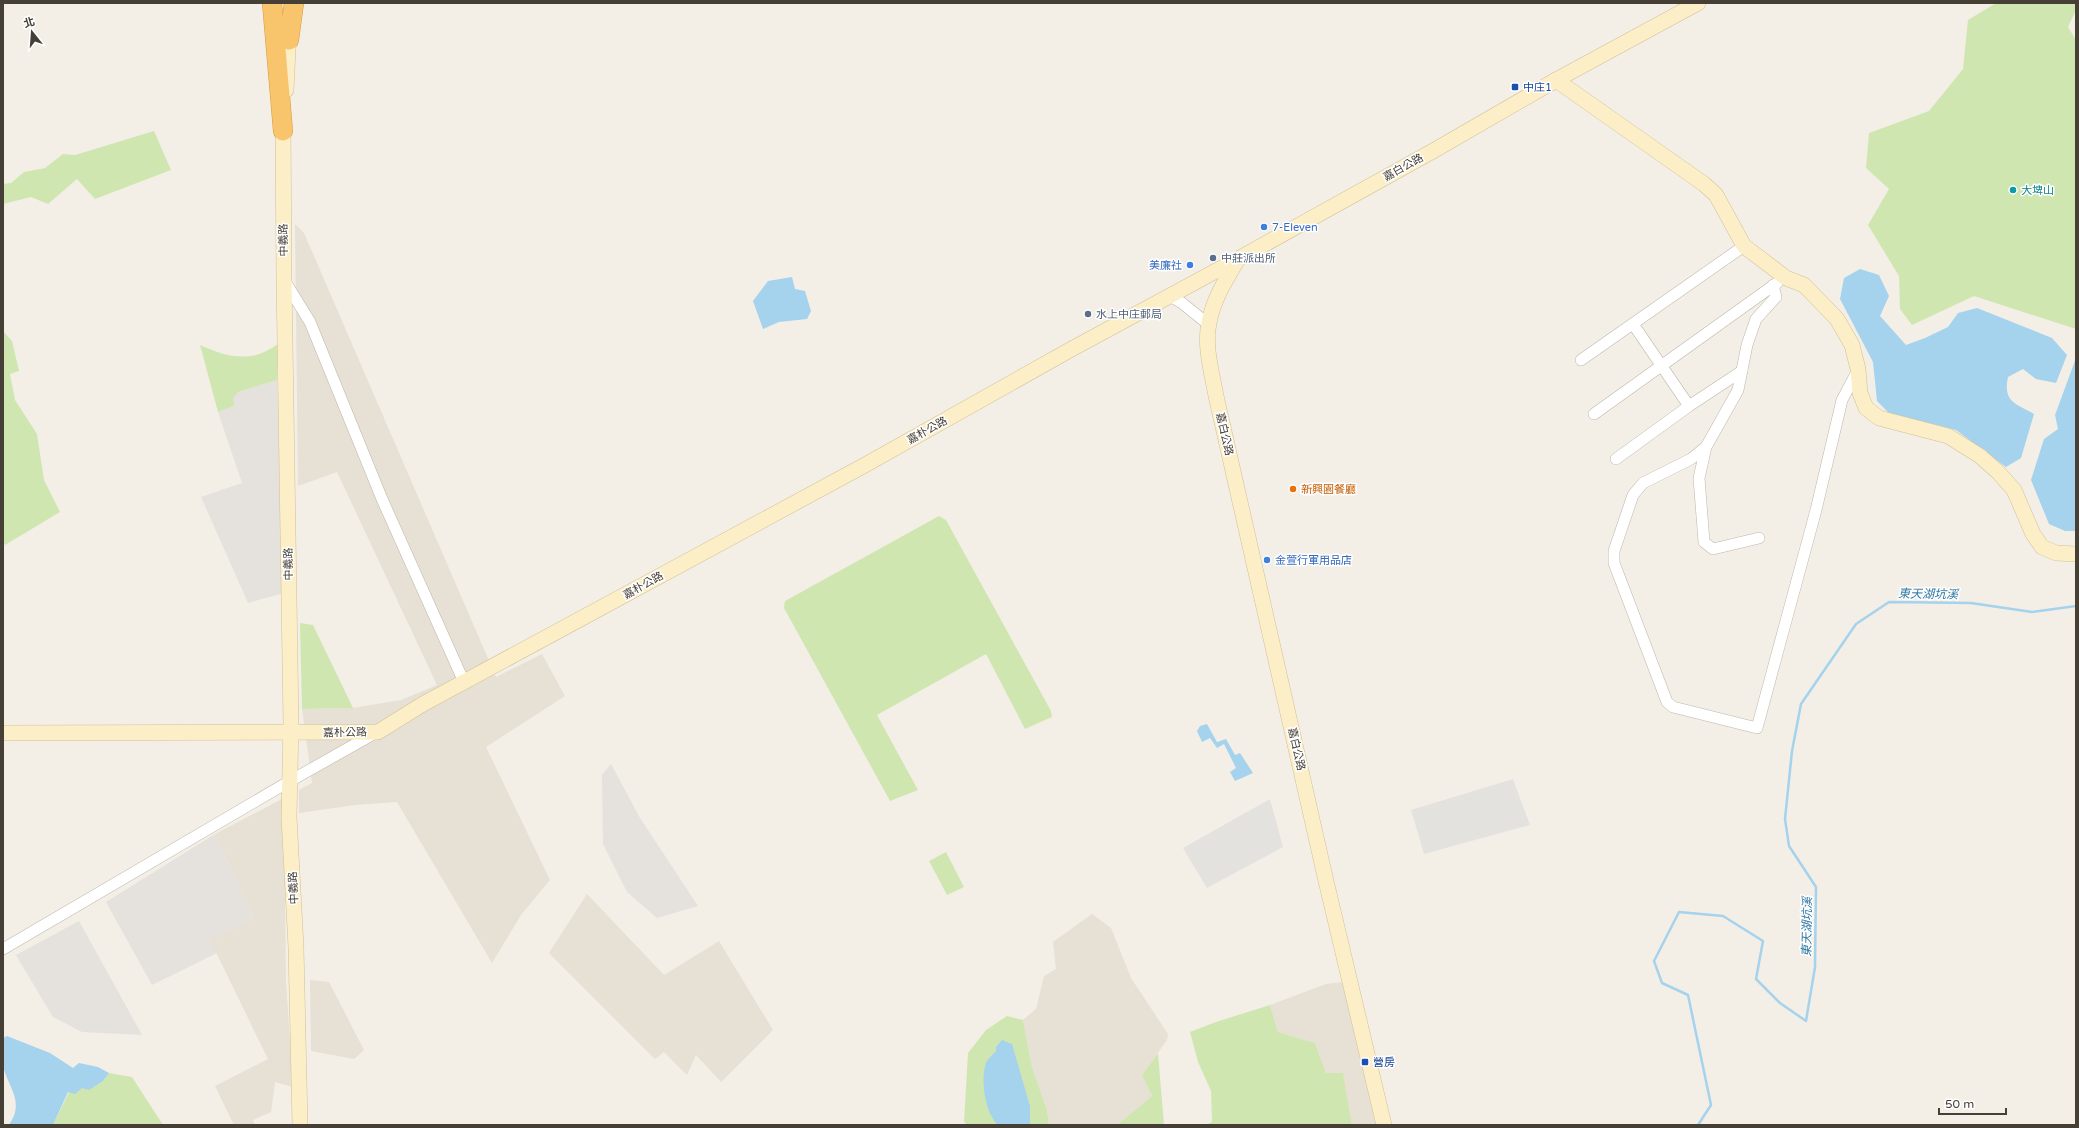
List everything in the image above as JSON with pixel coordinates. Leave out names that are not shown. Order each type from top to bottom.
[{"type":"highway","points":[[272,3],[282,131]]},
{"type":"highway","points":[[289,40],[294,3]]},
{"type":"main road","name":"中義路","points":[[289,3],[289,40],[282,131],[291,733],[289,818],[296,948],[300,1125]]},
{"type":"main road","name":"嘉白公路","points":[[1384,1125],[1326,881],[1216,396],[1208,350],[1208,324],[1220,292],[1238,259],[1433,151],[1556,80],[1698,3]]},
{"type":"main road","points":[[1556,80],[1704,184],[1716,195],[1744,246],[1786,278],[1804,285],[1837,319],[1852,344],[1858,369],[1860,393],[1866,408],[1879,418],[1948,436],[1980,456],[1998,472],[2014,490],[2032,534],[2042,547],[2056,553],[2076,554]]},
{"type":"main road","name":"嘉朴公路","points":[[3,733],[378,732],[464,682],[865,465],[1068,351],[1238,259]]},
{"type":"street","points":[[1581,360],[1744,246]]},
{"type":"street","points":[[1594,414],[1773,285],[1786,278]]},
{"type":"street","points":[[284,280],[310,322],[382,499],[464,682]]},
{"type":"street","points":[[1758,538],[1713,549],[1704,542],[1699,478],[1706,447],[1738,390],[1756,319],[1776,297],[1773,285]]},
{"type":"street","points":[[1170,296],[1182,303],[1208,324]]},
{"type":"street","points":[[1634,324],[1689,406]]},
{"type":"street","points":[[1706,447],[1691,459],[1643,483],[1633,495],[1614,551],[1614,563],[1667,702],[1673,707],[1757,728],[1816,510],[1842,400],[1858,369]]},
{"type":"street","points":[[1616,459],[1689,406],[1742,371]]},
{"type":"street","points":[[3,949],[290,781],[378,732]]},
{"type":"shaded area","points":[[295,224],[304,233],[496,677],[542,654],[565,696],[486,747],[550,880],[521,915],[492,963],[397,802],[355,805],[299,813],[299,790],[312,783],[302,709],[353,708],[401,700],[437,685],[337,472],[298,486]]},
{"type":"shaded area","points":[[277,380],[284,593],[248,603],[201,497],[242,483],[218,412],[234,406],[232,398],[238,392]]},
{"type":"shaded area","points":[[611,764],[640,818],[698,906],[657,918],[627,892],[603,844],[602,775]]},
{"type":"shaded area","points":[[1513,779],[1530,825],[1424,854],[1411,810]]},
{"type":"shaded area","points":[[282,799],[284,815],[286,981],[293,1087],[275,1082],[271,1112],[253,1120],[255,1125],[234,1125],[215,1086],[268,1059],[210,940],[254,918],[215,834]]},
{"type":"shaded area","points":[[1270,799],[1283,847],[1207,888],[1183,848]]},
{"type":"shaded area","points":[[215,834],[254,918],[210,940],[217,953],[152,985],[106,902]]},
{"type":"shaded area","points":[[587,894],[664,975],[719,941],[773,1030],[721,1082],[696,1055],[687,1075],[664,1052],[655,1059],[549,953]]},
{"type":"shaded area","points":[[1092,914],[1111,928],[1131,978],[1168,1034],[1167,1040],[1142,1075],[1152,1096],[1117,1125],[1049,1125],[1047,1110],[1032,1067],[1023,1020],[1036,1009],[1044,976],[1056,969],[1053,942]]},
{"type":"shaded area","points":[[79,921],[142,1035],[82,1032],[53,1017],[16,955]]},
{"type":"shaded area","points":[[310,980],[329,982],[364,1050],[354,1059],[311,1051]]},
{"type":"shaded area","points":[[1342,982],[1379,1125],[1352,1125],[1343,1074],[1326,1073],[1315,1043],[1278,1032],[1270,1005],[1326,984]]},
{"type":"green space","points":[[1996,3],[2076,3],[2076,10],[2068,27],[2076,40],[2076,329],[1974,296],[1912,325],[1900,309],[1899,276],[1868,225],[1889,189],[1866,168],[1869,133],[1929,111],[1963,69],[1968,20]]},
{"type":"green space","points":[[154,131],[171,170],[95,199],[77,179],[48,204],[31,197],[3,204],[3,184],[11,183],[24,172],[45,168],[63,154],[75,155]]},
{"type":"green space","points":[[3,331],[12,341],[19,371],[10,374],[15,400],[37,434],[44,480],[60,512],[5,545],[3,542]]},
{"type":"green space","points":[[278,344],[277,380],[238,392],[233,398],[234,406],[218,412],[200,345],[220,353],[249,356],[268,350]]},
{"type":"green space","points":[[939,516],[946,520],[1051,711],[1052,717],[1025,729],[986,654],[877,715],[918,790],[890,801],[784,608],[785,601]]},
{"type":"green space","points":[[300,623],[313,625],[353,708],[302,709]]},
{"type":"green space","points":[[946,852],[964,887],[947,895],[929,861]]},
{"type":"green space","points":[[1270,1005],[1278,1032],[1315,1043],[1326,1073],[1343,1073],[1352,1125],[1206,1125],[1212,1122],[1211,1091],[1198,1062],[1190,1032]]},
{"type":"green space","points":[[1007,1016],[1023,1020],[1032,1067],[1047,1110],[1049,1125],[967,1125],[964,1122],[968,1053],[986,1030]]},
{"type":"green space","points":[[1158,1053],[1164,1125],[1117,1125],[1152,1096],[1142,1075]]},
{"type":"green space","points":[[109,1073],[132,1077],[163,1125],[53,1125],[69,1092],[103,1081]]},
{"type":"water","points":[[1860,269],[1879,275],[1889,296],[1880,316],[1906,345],[1948,327],[1958,313],[1977,308],[2052,338],[2067,355],[2056,383],[2036,379],[2023,369],[2008,377],[2007,392],[2009,397],[2016,404],[2034,414],[2021,458],[2006,467],[1956,430],[1889,413],[1877,401],[1873,362],[1840,299],[1844,278]]},
{"type":"water","points":[[792,277],[795,289],[805,291],[811,311],[807,319],[779,322],[763,329],[753,301],[768,281]]},
{"type":"water","points":[[2076,358],[2076,531],[2065,531],[2049,524],[2031,480],[2044,439],[2058,429],[2055,415]]},
{"type":"water","points":[[1207,724],[1217,742],[1226,739],[1235,755],[1240,753],[1253,773],[1235,781],[1230,772],[1236,768],[1224,744],[1217,748],[1210,738],[1202,742],[1197,731],[1200,726]]},
{"type":"water","points":[[7,1036],[50,1053],[73,1068],[79,1063],[98,1067],[109,1073],[103,1081],[89,1090],[82,1088],[75,1094],[68,1092],[53,1125],[9,1125],[14,1117],[16,1102],[2,1063],[3,1038]]},
{"type":"water","points":[[1002,1040],[1012,1044],[1030,1106],[1030,1125],[998,1125],[994,1120],[987,1104],[984,1086],[984,1070],[987,1061],[996,1051],[996,1047]]},
{"type":"waterway","name":"東天湖坑溪","points":[[1698,1125],[1711,1105],[1688,995],[1662,983],[1654,961],[1679,912],[1723,916],[1763,941],[1756,979],[1780,1003],[1806,1021],[1815,967],[1816,887],[1789,846],[1785,819],[1792,751],[1801,704],[1856,624],[1889,602],[1971,603],[2032,612],[2076,606]]},
{"type":"place","name":"中庄1","points":[[1515,87]]},
{"type":"place","name":"大埤山","points":[[2013,190]]},
{"type":"place","name":"7-Eleven","points":[[1264,227]]},
{"type":"place","name":"中莊派出所","points":[[1213,258]]},
{"type":"place","name":"美廉社","points":[[1190,265]]},
{"type":"place","name":"水上中庄郵局","points":[[1088,314]]},
{"type":"place","name":"新興園餐廳","points":[[1293,489]]},
{"type":"place","name":"金萱行軍用品店","points":[[1267,560]]},
{"type":"place","name":"營房","points":[[1365,1062]]}]
